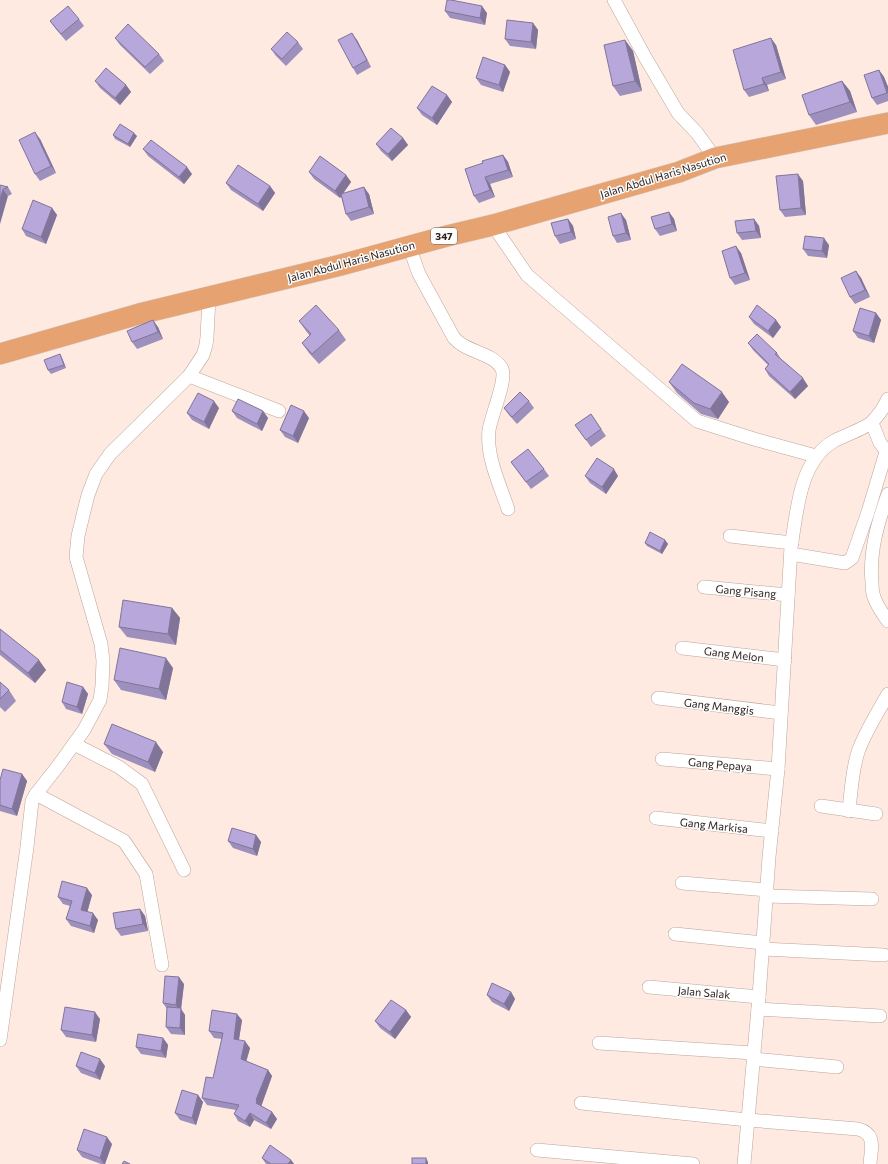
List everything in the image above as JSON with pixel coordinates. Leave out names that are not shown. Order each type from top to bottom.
[{"type":"main road","name":"Jalan Abdul Haris Nasution","points":[[0,354],[139,314],[341,264],[446,236],[493,226],[679,172],[715,158],[888,123]]},
{"type":"street","points":[[614,0],[645,58],[678,113],[697,133],[715,158]]},
{"type":"street","points":[[493,226],[527,275],[697,421],[816,456]]},
{"type":"street","points":[[409,246],[419,274],[454,338],[460,344],[494,360],[503,371],[501,388],[489,429],[488,442],[491,459],[508,509]]},
{"type":"street","points":[[0,1040],[32,801],[84,730],[100,700],[103,661],[101,644],[76,557],[78,536],[88,495],[96,474],[110,454],[189,376],[203,355],[206,345],[209,296]]},
{"type":"street","points":[[189,376],[278,411]]},
{"type":"street","points":[[744,1164],[763,946],[766,893],[778,769],[791,548],[804,480],[816,456],[833,441],[872,423],[888,399]]},
{"type":"street","points":[[730,536],[791,548],[845,563],[852,558],[887,452],[880,444],[872,423]]},
{"type":"street","points":[[888,494],[879,519],[873,547],[871,574],[873,596],[888,621]]},
{"type":"street","name":"Gang Pisang","points":[[704,587],[788,595]]},
{"type":"street","name":"Gang Melon","points":[[682,648],[785,660]]},
{"type":"street","points":[[849,811],[853,776],[858,752],[867,731],[888,694]]},
{"type":"street","name":"Gang Manggis","points":[[658,698],[781,713]]},
{"type":"street","points":[[74,744],[120,767],[142,784],[184,870]]},
{"type":"street","name":"Gang Pepaya","points":[[662,759],[778,769]]},
{"type":"street","points":[[36,794],[124,841],[146,874],[162,965]]},
{"type":"street","points":[[821,806],[876,814]]},
{"type":"street","name":"Gang Markisa","points":[[656,818],[772,831]]},
{"type":"street","points":[[682,883],[766,893],[872,899]]},
{"type":"street","points":[[676,934],[763,946],[884,955]]},
{"type":"street","name":"Jalan Salak","points":[[649,988],[758,1003],[880,1016]]},
{"type":"street","points":[[599,1043],[753,1056],[838,1067]]},
{"type":"street","points":[[581,1103],[748,1120],[858,1129],[864,1131],[870,1136],[872,1144],[870,1164]]},
{"type":"street","points":[[537,1150],[693,1164]]},
{"type":"building","points":[[447,0],[482,6],[480,18],[445,11]]},
{"type":"building","points":[[68,6],[79,19],[61,34],[50,21]]},
{"type":"building","points":[[507,20],[533,23],[531,42],[505,39]]},
{"type":"building","points":[[128,24],[159,54],[145,67],[115,38]]},
{"type":"building","points":[[287,32],[298,42],[282,59],[271,49]]},
{"type":"building","points":[[352,33],[367,60],[353,68],[338,40]]},
{"type":"building","points":[[771,38],[781,72],[762,78],[764,84],[744,90],[733,50]]},
{"type":"building","points":[[625,40],[635,81],[613,86],[604,45]]},
{"type":"building","points":[[483,57],[505,65],[499,85],[476,78]]},
{"type":"building","points":[[106,68],[126,85],[115,98],[95,81]]},
{"type":"building","points":[[879,70],[887,93],[872,98],[864,75]]},
{"type":"building","points":[[842,81],[850,102],[809,115],[802,95]]},
{"type":"building","points":[[432,86],[447,95],[432,118],[417,108]]},
{"type":"building","points":[[120,124],[134,133],[128,144],[113,135]]},
{"type":"building","points":[[391,128],[403,138],[388,154],[376,144]]},
{"type":"building","points":[[35,132],[51,166],[35,174],[19,140]]},
{"type":"building","points":[[151,140],[187,167],[179,177],[143,149]]},
{"type":"building","points":[[503,155],[508,170],[485,177],[490,190],[474,196],[465,169],[483,163],[482,161]]},
{"type":"building","points":[[320,156],[346,175],[335,191],[309,172]]},
{"type":"building","points":[[238,165],[270,186],[258,204],[226,183]]},
{"type":"building","points":[[798,174],[801,208],[780,210],[776,176]]},
{"type":"building","points":[[0,185],[8,187],[3,189],[0,200]]},
{"type":"building","points":[[364,187],[369,207],[346,214],[341,194]]},
{"type":"building","points":[[33,200],[52,208],[41,237],[22,229]]},
{"type":"building","points":[[669,212],[672,224],[655,229],[651,217]]},
{"type":"building","points":[[621,213],[626,233],[613,236],[608,217]]},
{"type":"building","points":[[568,219],[571,232],[555,236],[551,223]]},
{"type":"building","points":[[754,219],[756,231],[737,233],[735,221]]},
{"type":"building","points":[[805,236],[824,238],[822,251],[803,249]]},
{"type":"building","points":[[736,246],[745,273],[730,278],[722,251]]},
{"type":"building","points":[[856,271],[865,290],[850,297],[841,278]]},
{"type":"building","points":[[316,305],[339,330],[312,354],[302,343],[311,334],[299,321]]},
{"type":"building","points":[[757,305],[776,320],[768,331],[749,317]]},
{"type":"building","points":[[860,308],[876,313],[869,336],[853,331]]},
{"type":"building","points":[[153,320],[158,332],[132,342],[127,331]]},
{"type":"building","points":[[757,334],[777,353],[775,354],[803,378],[790,392],[765,369],[769,364],[748,343]]},
{"type":"building","points":[[60,354],[64,365],[48,370],[44,360]]},
{"type":"building","points":[[682,364],[722,392],[710,409],[694,403],[669,382]]},
{"type":"building","points":[[520,392],[529,401],[512,417],[504,408]]},
{"type":"building","points":[[198,393],[214,401],[204,422],[187,413]]},
{"type":"building","points":[[238,399],[263,411],[257,424],[232,411]]},
{"type":"building","points":[[291,405],[304,411],[293,436],[280,430]]},
{"type":"building","points":[[591,414],[601,429],[586,440],[575,425]]},
{"type":"building","points":[[528,449],[544,469],[526,482],[511,462]]},
{"type":"building","points":[[597,458],[614,469],[602,487],[585,476]]},
{"type":"building","points":[[650,532],[665,540],[660,551],[645,543]]},
{"type":"building","points":[[123,600],[172,608],[168,634],[119,627]]},
{"type":"building","points":[[0,629],[39,660],[28,673],[0,650]]},
{"type":"building","points":[[120,648],[166,658],[159,689],[114,680]]},
{"type":"building","points":[[0,682],[9,690],[0,699]]},
{"type":"building","points":[[67,682],[83,687],[77,707],[62,702]]},
{"type":"building","points":[[112,724],[156,742],[148,762],[104,744]]},
{"type":"building","points":[[3,769],[22,774],[12,809],[0,805],[0,780]]},
{"type":"building","points":[[232,828],[256,835],[253,849],[228,841]]},
{"type":"building","points":[[62,881],[87,888],[81,910],[93,913],[90,926],[66,919],[72,901],[58,897]]},
{"type":"building","points":[[140,909],[143,924],[116,929],[113,913]]},
{"type":"building","points":[[165,976],[179,977],[176,1005],[163,1003]]},
{"type":"building","points":[[492,983],[511,992],[504,1004],[487,995]]},
{"type":"building","points":[[391,1000],[406,1010],[390,1032],[375,1021]]},
{"type":"building","points":[[65,1007],[95,1012],[92,1035],[61,1030]]},
{"type":"building","points":[[167,1007],[181,1008],[180,1028],[166,1027]]},
{"type":"building","points":[[212,1010],[237,1014],[234,1039],[245,1041],[241,1059],[268,1070],[256,1100],[256,1103],[272,1112],[266,1123],[250,1113],[245,1121],[234,1114],[239,1105],[202,1098],[206,1077],[213,1078],[223,1033],[209,1031]]},
{"type":"building","points":[[138,1034],[163,1038],[161,1051],[136,1047]]},
{"type":"building","points":[[81,1052],[100,1059],[95,1073],[76,1066]]},
{"type":"building","points":[[182,1090],[198,1095],[192,1118],[175,1113]]},
{"type":"building","points":[[84,1129],[107,1137],[100,1158],[77,1150]]},
{"type":"building","points":[[270,1145],[291,1160],[288,1164],[271,1164],[262,1158]]},
{"type":"building","points":[[412,1158],[426,1158],[426,1164],[412,1164]]},
{"type":"building","points":[[124,1161],[130,1164],[122,1164]]}]
